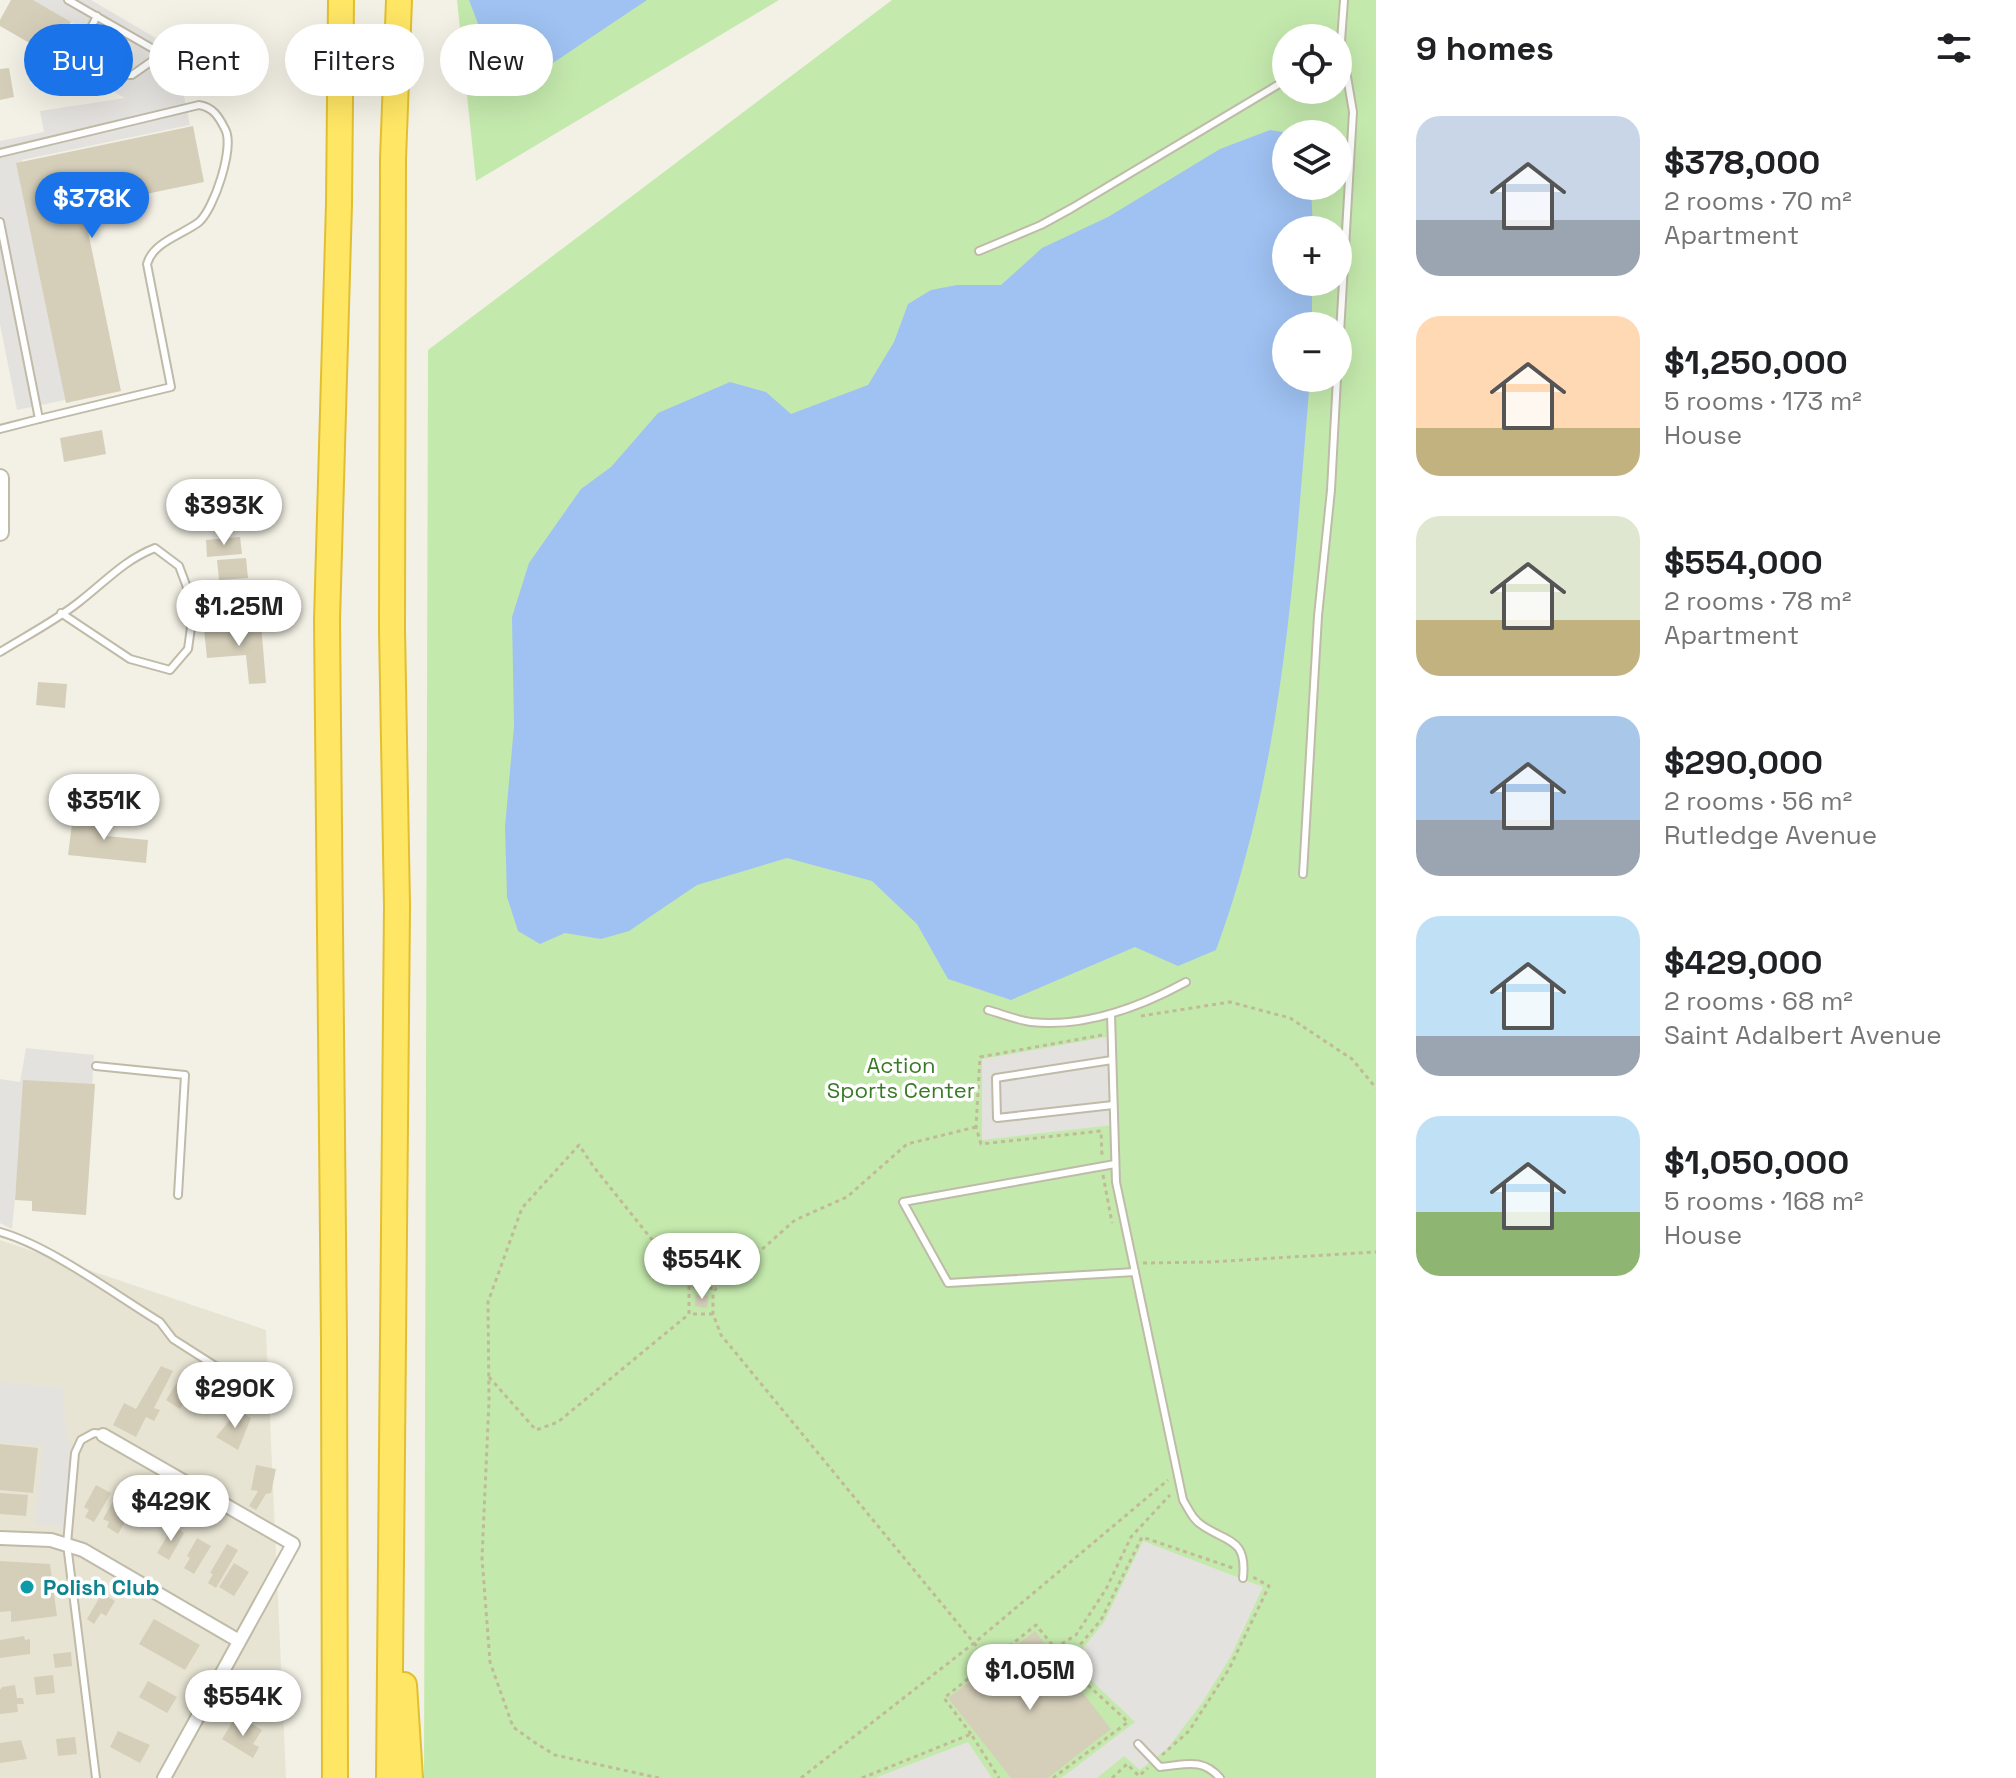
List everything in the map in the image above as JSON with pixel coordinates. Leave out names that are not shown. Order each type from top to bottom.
[{"type":"highway","points":[[335,1778],[327,620],[339,235],[341,0]]},
{"type":"highway","points":[[389,1778],[397,906],[392,629],[393,159],[399,0]]},
{"type":"highway","points":[[391,1494],[410,1778]]},
{"type":"street","points":[[0,478],[0,532]]},
{"type":"street","points":[[103,1435],[293,1544],[164,1778]]},
{"type":"street","points":[[0,1538],[67,1544],[83,1550],[239,1641]]},
{"type":"lane","points":[[68,0],[97,16],[162,54],[132,75],[121,75],[80,49],[97,16]]},
{"type":"lane","points":[[1342,24],[1344,0]]},
{"type":"lane","points":[[979,251],[1041,225],[1072,208],[1272,88]]},
{"type":"lane","points":[[1341,312],[1351,104]]},
{"type":"lane","points":[[0,153],[199,105],[212,109],[228,135],[226,160],[210,207],[201,220],[155,250],[147,264],[171,387],[0,429]]},
{"type":"lane","points":[[0,222],[39,419]]},
{"type":"lane","points":[[1303,874],[1318,616],[1336,392]]},
{"type":"lane","points":[[0,652],[61,613],[78,603],[118,568],[155,548],[179,566],[194,606],[188,649],[170,670],[130,659],[61,613]]},
{"type":"lane","points":[[988,1010],[1030,1022],[1062,1022],[1111,1014],[1153,1000],[1186,982]]},
{"type":"lane","points":[[1111,1014],[1116,1182],[1183,1500],[1193,1517],[1203,1526],[1230,1539],[1241,1551],[1246,1576]]},
{"type":"lane","points":[[1112,1060],[996,1078],[997,1118],[1113,1105]]},
{"type":"lane","points":[[96,1066],[185,1075],[178,1195]]},
{"type":"lane","points":[[1115,1164],[903,1202],[948,1283],[1135,1272]]},
{"type":"lane","points":[[0,1232],[19,1237],[39,1248],[160,1322],[173,1339],[267,1399]]},
{"type":"lane","points":[[96,1778],[67,1544],[75,1453],[81,1440],[94,1433],[103,1435]]},
{"type":"lane","points":[[1138,1744],[1160,1767],[1195,1762],[1212,1768],[1220,1778]]},
{"type":"path","points":[[1138,1016],[1230,1002],[1290,1018],[1352,1059],[1376,1088]]},
{"type":"path","points":[[1108,1034],[980,1057],[976,1127],[981,1144],[1101,1131],[1104,1186],[1113,1227]]},
{"type":"path","points":[[976,1127],[907,1144],[847,1197],[795,1220],[721,1281],[713,1293],[713,1314],[721,1335],[988,1660]]},
{"type":"path","points":[[659,1778],[555,1755],[513,1727],[490,1662],[482,1558],[489,1377],[488,1302],[522,1208],[579,1145],[689,1286],[689,1314]]},
{"type":"path","points":[[1143,1263],[1376,1252]]},
{"type":"path","points":[[689,1286],[716,1289]]},
{"type":"path","points":[[489,1377],[536,1430],[558,1422],[689,1314],[713,1314]]},
{"type":"path","points":[[801,1778],[974,1643],[1169,1479],[1176,1505]]},
{"type":"path","points":[[1055,1648],[1076,1635],[1106,1589],[1131,1537],[1173,1492]]},
{"type":"path","points":[[1068,1659],[1101,1620],[1142,1537],[1234,1569]]},
{"type":"path","points":[[1112,1778],[1127,1764],[1139,1776],[1189,1731],[1229,1669],[1269,1586],[1246,1576]]},
{"type":"path","points":[[999,1778],[944,1698],[988,1660],[1036,1625],[1089,1686],[1128,1722],[1053,1778]]},
{"type":"path","points":[[862,1778],[971,1734]]},
{"type":"shaded area","points":[[32,0],[91,0],[132,24],[74,24]]},
{"type":"shaded area","points":[[133,25],[149,34],[149,96],[184,96],[190,125],[22,160],[70,399],[17,410],[0,324],[0,141],[44,132],[40,111],[125,98],[121,96],[133,96]]},
{"type":"shaded area","points":[[1112,1036],[1113,1125],[982,1140],[982,1059]]},
{"type":"shaded area","points":[[26,1048],[94,1055],[92,1088],[26,1083],[12,1229],[0,1223],[0,1079],[20,1082]]},
{"type":"shaded area","points":[[0,1240],[266,1330],[286,1778],[0,1778]]},
{"type":"shaded area","points":[[0,1382],[62,1388],[67,1439],[74,1447],[66,1527],[35,1524],[43,1445],[0,1442]]},
{"type":"shaded area","points":[[1143,1541],[1263,1587],[1231,1656],[1202,1703],[1167,1749],[1140,1770],[1124,1756],[1097,1778],[1061,1778],[1135,1722],[1072,1662],[1104,1622]]},
{"type":"shaded area","points":[[968,1742],[992,1778],[875,1778],[911,1764]]},
{"type":"green space","points":[[457,0],[779,0],[476,181],[467,96],[553,96],[553,24],[460,24]]},
{"type":"green space","name":"Action Sports Center","points":[[892,0],[1376,0],[1376,1778],[424,1778],[428,350]]},
{"type":"water","points":[[469,0],[647,0],[553,63],[553,24],[478,24]]},
{"type":"water","points":[[1272,130],[1272,200],[1312,200],[1312,216],[1272,216],[1272,296],[1312,296],[1312,312],[1272,312],[1272,392],[1309,392],[1298,523],[1271,739],[1239,881],[1216,950],[1178,966],[1135,947],[1011,1000],[948,979],[917,924],[872,881],[787,858],[697,885],[629,931],[601,939],[565,933],[540,944],[518,931],[507,897],[505,827],[514,726],[512,617],[529,563],[581,489],[611,467],[658,413],[730,382],[766,392],[791,414],[868,385],[894,342],[908,304],[931,290],[957,285],[1001,285],[1042,248],[1108,217],[1220,149]]},
{"type":"building","points":[[11,0],[33,0],[71,22],[24,24],[24,40],[0,26]]},
{"type":"building","points":[[9,68],[14,97],[0,100],[0,69]]},
{"type":"building","points":[[193,126],[204,182],[83,207],[121,391],[66,403],[16,163]]},
{"type":"building","points":[[102,430],[106,454],[64,462],[60,438]]},
{"type":"building","points":[[240,537],[242,554],[207,557],[206,540]]},
{"type":"building","points":[[246,558],[248,578],[219,580],[217,560]]},
{"type":"building","points":[[254,584],[255,602],[228,603],[227,585]]},
{"type":"building","points":[[258,604],[260,621],[225,624],[224,607]]},
{"type":"building","points":[[261,624],[266,683],[249,684],[246,655],[207,658],[204,629]]},
{"type":"building","points":[[38,682],[67,684],[65,708],[36,705]]},
{"type":"building","points":[[73,816],[108,819],[106,836],[148,840],[146,863],[68,855]]},
{"type":"building","points":[[23,1080],[95,1084],[86,1215],[32,1211],[32,1201],[15,1200]]},
{"type":"building","points":[[696,1295],[708,1296],[707,1308],[695,1306]]},
{"type":"building","points":[[161,1366],[173,1371],[154,1408],[160,1410],[154,1421],[146,1417],[136,1437],[113,1425],[124,1403],[136,1409]]},
{"type":"building","points":[[178,1381],[192,1389],[180,1409],[166,1400]]},
{"type":"building","points":[[238,1410],[251,1418],[238,1450],[216,1437]]},
{"type":"building","points":[[0,1444],[38,1448],[33,1493],[0,1490]]},
{"type":"building","points":[[256,1465],[276,1469],[271,1493],[266,1494],[256,1510],[249,1506],[258,1491],[251,1490]]},
{"type":"building","points":[[96,1485],[111,1493],[94,1522],[85,1517],[89,1510],[84,1507]]},
{"type":"building","points":[[0,1493],[28,1495],[26,1516],[0,1514]]},
{"type":"building","points":[[114,1500],[132,1510],[118,1534],[107,1527],[109,1522],[103,1519]]},
{"type":"building","points":[[173,1526],[184,1533],[169,1560],[157,1553]]},
{"type":"building","points":[[197,1538],[211,1546],[194,1574],[184,1568]]},
{"type":"building","points":[[227,1544],[238,1550],[216,1588],[208,1583],[213,1574],[210,1573]]},
{"type":"building","name":"Polish Club","points":[[0,1561],[50,1564],[57,1616],[11,1622],[11,1611],[0,1612]]},
{"type":"building","points":[[234,1563],[249,1572],[234,1596],[219,1587]]},
{"type":"building","points":[[102,1593],[115,1601],[106,1616],[101,1613],[94,1624],[87,1619]]},
{"type":"building","points":[[154,1619],[200,1645],[185,1670],[139,1644]]},
{"type":"building","points":[[1035,1631],[1111,1729],[1048,1778],[1011,1778],[948,1698]]},
{"type":"building","points":[[24,1636],[25,1640],[30,1639],[30,1654],[0,1658],[0,1640]]},
{"type":"building","points":[[71,1652],[72,1666],[55,1668],[53,1654]]},
{"type":"building","points":[[53,1675],[55,1693],[36,1695],[34,1677]]},
{"type":"building","points":[[263,1675],[278,1684],[266,1703],[251,1693]]},
{"type":"building","points":[[148,1681],[177,1697],[167,1713],[139,1697]]},
{"type":"building","points":[[15,1685],[17,1698],[23,1698],[24,1704],[17,1704],[18,1712],[0,1714],[0,1690]]},
{"type":"building","points":[[233,1721],[245,1728],[248,1722],[262,1730],[253,1744],[259,1747],[253,1758],[222,1739]]},
{"type":"building","points":[[118,1731],[150,1745],[140,1763],[110,1747]]},
{"type":"building","points":[[75,1737],[77,1754],[58,1756],[56,1739]]},
{"type":"building","points":[[21,1740],[27,1759],[0,1763],[0,1743]]},
{"type":"place","name":"Polish Club","points":[[27,1587]]}]
